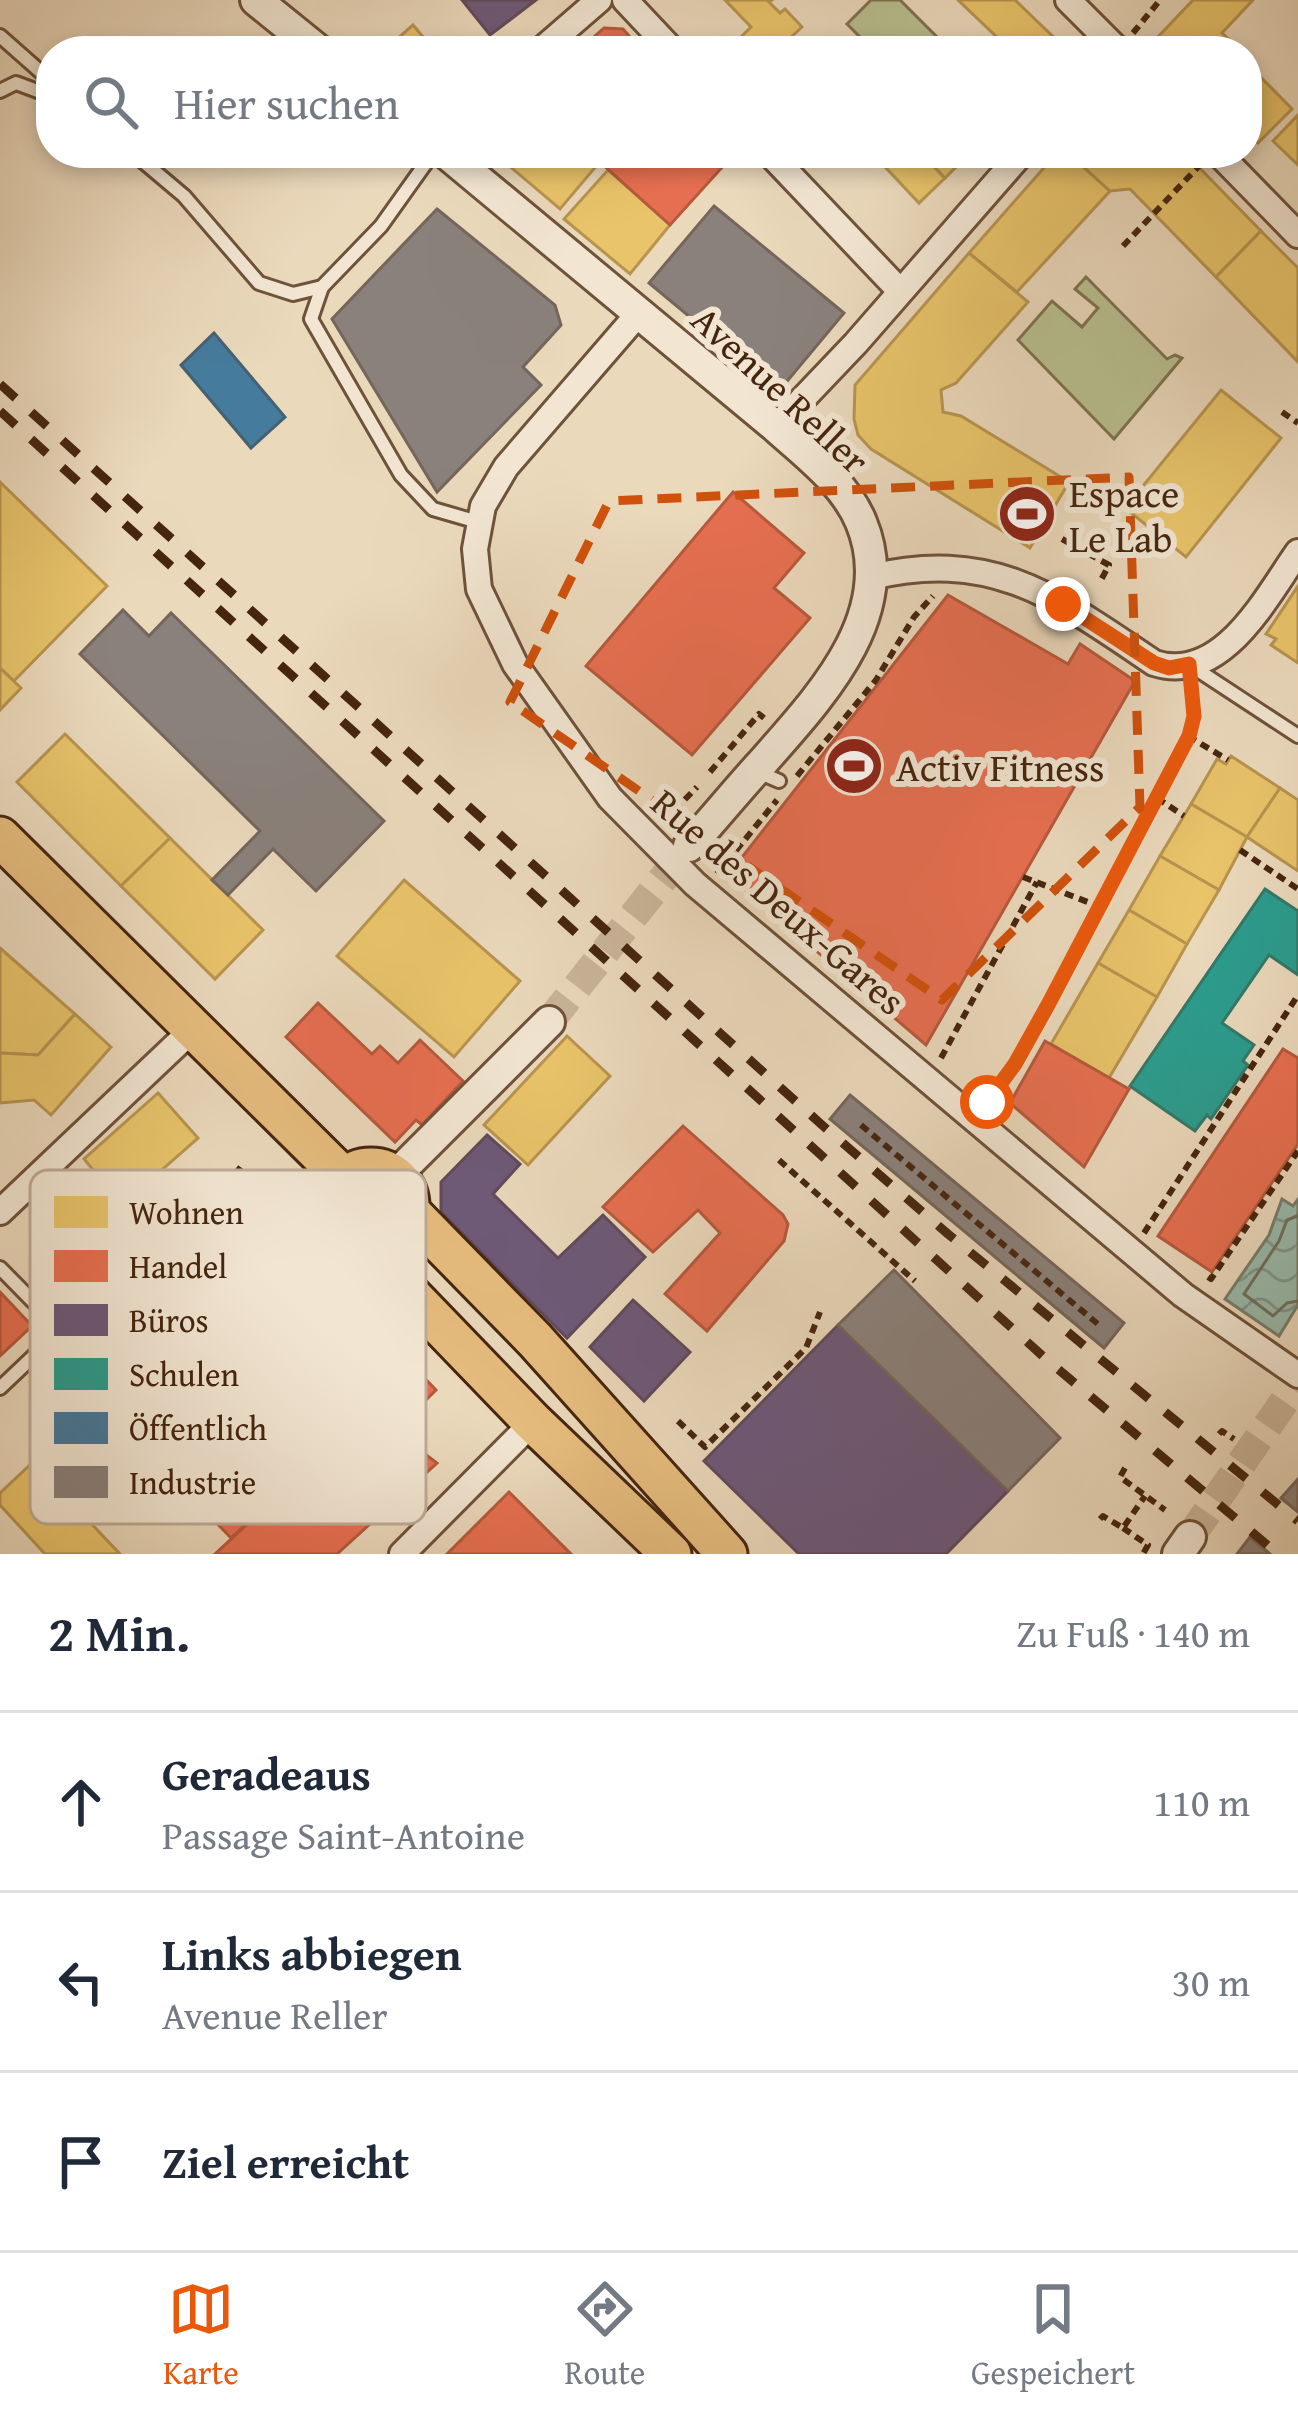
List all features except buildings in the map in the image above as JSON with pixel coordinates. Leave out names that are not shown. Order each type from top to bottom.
[{"type":"main road","points":[[0,837],[336,1170]]},
{"type":"main road","points":[[426,1220],[727,1554]]},
{"type":"main road","points":[[426,1310],[532,1422],[671,1554]]},
{"type":"street","points":[[256,0],[300,36]]},
{"type":"street","points":[[557,36],[599,0]]},
{"type":"street","points":[[626,0],[659,36]]},
{"type":"street","points":[[1068,0],[1109,36]]},
{"type":"street","name":"Avenue Reller","points":[[464,168],[830,477],[861,520],[871,577]]},
{"type":"street","points":[[783,168],[899,290]]},
{"type":"street","points":[[776,427],[1009,168]]},
{"type":"street","points":[[1219,168],[1298,236]]},
{"type":"street","name":"Rue des Deux-Gares","points":[[639,313],[491,488],[478,522],[475,549],[479,589],[505,646],[610,797],[703,890],[1183,1295],[1298,1375]]},
{"type":"street","points":[[689,846],[767,776],[847,657],[871,577],[911,567],[967,567],[1026,583],[1169,668],[1213,655],[1243,630],[1298,552]]},
{"type":"street","points":[[423,1170],[549,1022]]},
{"type":"street","points":[[44,1170],[193,1029]]},
{"type":"street","points":[[0,1212],[30,1183]]},
{"type":"street","points":[[402,1554],[532,1422]]},
{"type":"lane","points":[[0,36],[36,68]]},
{"type":"lane","points":[[0,91],[16,83],[36,90]]},
{"type":"lane","points":[[151,168],[184,196],[260,283],[293,294],[322,287]]},
{"type":"lane","points":[[423,168],[381,226],[322,287],[311,319],[400,476],[433,508],[478,522]]},
{"type":"lane","points":[[1189,664],[1298,736]]},
{"type":"lane","points":[[0,1268],[30,1298]]},
{"type":"lane","points":[[0,1388],[30,1359]]},
{"type":"path","points":[[1130,36],[1160,0]]},
{"type":"path","points":[[1123,246],[1200,168]]},
{"type":"path","points":[[1282,412],[1298,423]]},
{"type":"path","points":[[1062,538],[1109,565],[1101,580]]},
{"type":"path","points":[[703,890],[876,680],[914,617],[942,586]]},
{"type":"path","points":[[987,1102],[1015,1064],[1189,736],[1194,716],[1189,664]]},
{"type":"path","points":[[1189,736],[1228,760]]},
{"type":"path","points":[[647,838],[694,790]]},
{"type":"path","points":[[1156,798],[1184,816]]},
{"type":"path","points":[[1240,850],[1298,889]]},
{"type":"path","points":[[1023,877],[1100,906]]},
{"type":"path","points":[[929,1079],[1037,882]]},
{"type":"path","points":[[1133,1252],[1298,995]]},
{"type":"path","points":[[861,1125],[1100,1325]]},
{"type":"path","points":[[1211,1279],[1298,1151]]},
{"type":"path","points":[[779,1160],[915,1281]]},
{"type":"path","points":[[238,1170],[242,1165]]},
{"type":"path","points":[[677,1420],[705,1447],[806,1348],[820,1312]]},
{"type":"path","points":[[1220,1434],[1234,1439]]},
{"type":"path","points":[[1125,1468],[1120,1477],[1165,1510]]},
{"type":"path","points":[[1123,1528],[1145,1496]]},
{"type":"path","points":[[1100,1520],[1103,1516],[1148,1545],[1139,1554]]},
{"type":"highlighted area","points":[[1129,477],[1140,807],[942,1000],[510,702],[609,501]]},
{"type":"green space","points":[[871,0],[900,0],[936,36],[859,36],[847,24]]},
{"type":"green space","points":[[1086,277],[1167,359],[1182,358],[1114,439],[1018,340],[1052,301],[1082,327],[1098,308],[1075,289]]},
{"type":"water","points":[[1282,1199],[1293,1206],[1298,1199],[1298,1305],[1279,1336],[1225,1299],[1269,1235]]},
{"type":"tunnel","points":[[549,1022],[689,846]]},
{"type":"tunnel","points":[[1190,1537],[1298,1382]]},
{"type":"railway","points":[[0,384],[822,1125],[1298,1521]]},
{"type":"railway","points":[[0,411],[1046,1359],[1278,1554]]},
{"type":"place","name":"Espace Le Lab","points":[[1027,514]]},
{"type":"place","name":"Activ Fitness","points":[[854,766]]},
{"type":"route","points":[[987,1102],[1049,1003],[1189,736],[1194,716],[1189,664],[1169,668],[1154,663],[1063,604]]}]
